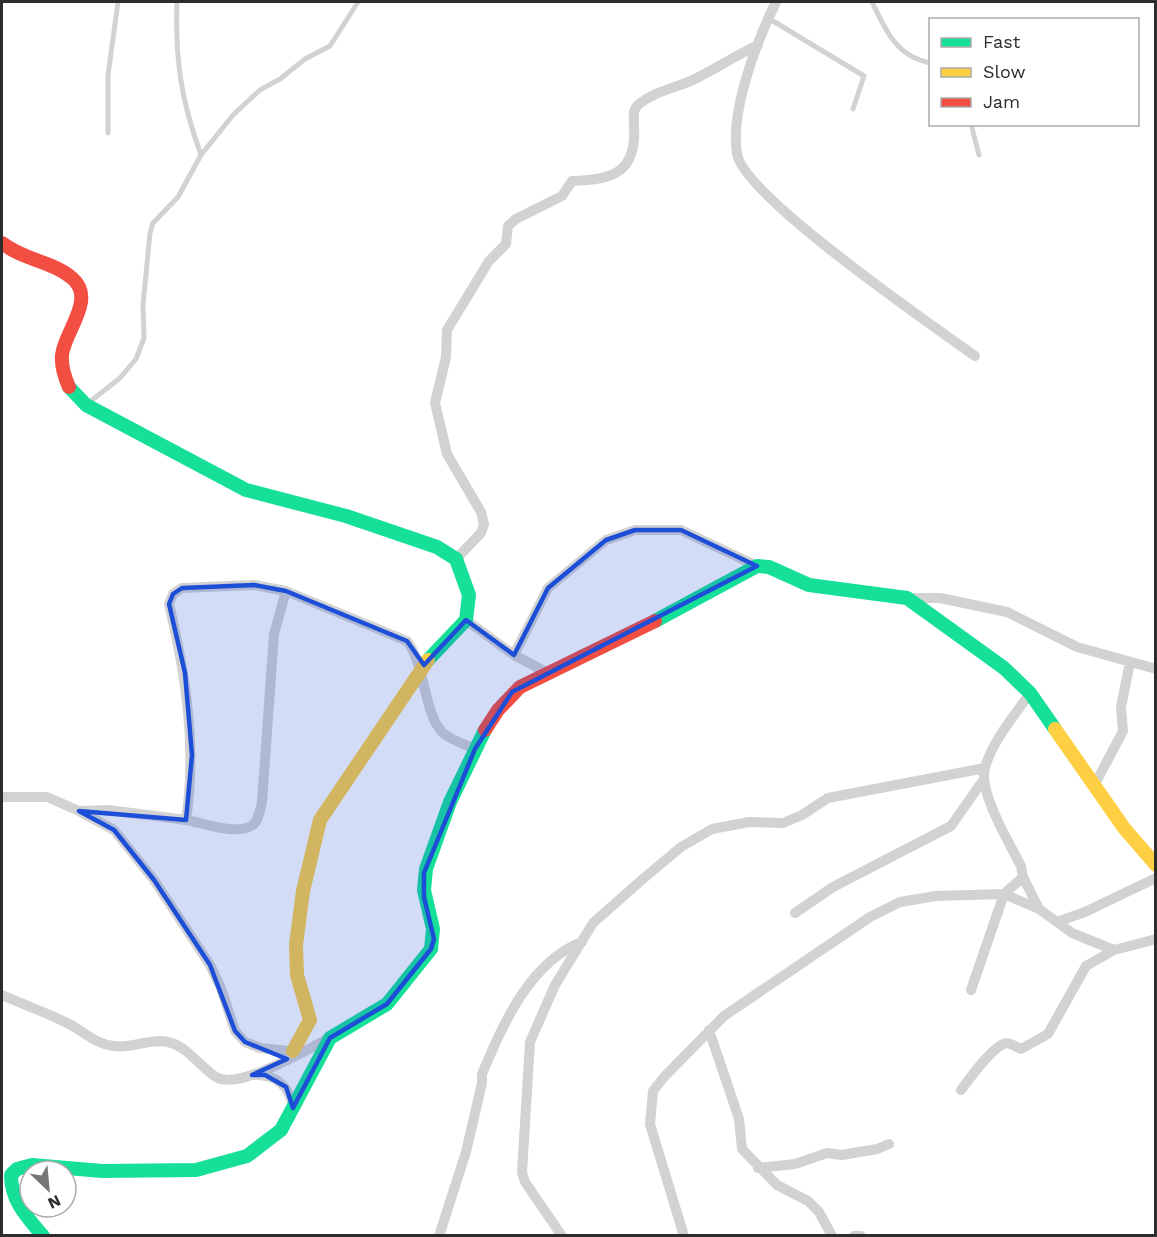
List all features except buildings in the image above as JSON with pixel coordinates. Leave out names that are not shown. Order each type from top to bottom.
[{"type":"street","points":[[776,2],[750,64],[736,133],[737,156],[747,177],[859,272],[975,356]]},
{"type":"street","points":[[456,559],[481,533],[484,524],[481,512],[447,454],[435,403],[446,357],[447,330],[489,261],[506,244],[508,226],[516,219],[562,195],[572,181],[610,176],[621,171],[631,159],[635,137],[633,112],[636,106],[654,94],[697,78],[758,45]]},
{"type":"street","points":[[2,243],[12,254],[60,271],[76,282],[82,293],[80,306],[59,361],[70,392],[86,405],[246,490],[346,516],[437,547],[456,559],[465,578],[469,595],[466,620],[420,669],[320,820],[303,891],[296,945],[297,975],[310,1020],[297,1052]]},
{"type":"street","points":[[514,655],[548,588],[606,540],[635,530],[681,530],[757,566],[769,567],[808,585],[907,598],[940,598],[1007,612],[1077,646],[1155,669]]},
{"type":"street","points":[[2,995],[70,1024],[98,1043],[116,1047],[144,1041],[169,1042],[186,1052],[216,1077],[234,1081],[252,1075],[330,1038],[387,1004],[431,949],[434,939],[423,897],[424,873],[475,749],[495,713],[512,693],[622,639],[757,566]]},
{"type":"street","points":[[186,820],[192,755],[185,673],[169,604],[172,594],[182,588],[254,585],[286,591],[407,641],[417,654],[436,722],[442,732],[475,749]]},
{"type":"street","points":[[80,811],[108,810],[238,829],[253,825],[258,818],[262,802],[274,634],[286,591]]},
{"type":"street","points":[[907,598],[1004,668],[1030,693],[1124,828],[1155,865]]},
{"type":"street","points":[[466,620],[514,655],[548,674]]},
{"type":"street","points":[[1095,784],[1123,730],[1121,707],[1130,662]]},
{"type":"street","points":[[795,913],[833,887],[951,826],[984,774],[999,740],[1030,693]]},
{"type":"street","points":[[984,774],[987,794],[1039,909]]},
{"type":"street","points":[[562,1236],[525,1182],[522,1172],[530,1042],[555,985],[593,923],[681,847],[711,829],[749,822],[783,824],[828,798],[984,774]]},
{"type":"street","points":[[2,797],[47,797],[80,811],[114,830],[154,880],[210,965],[221,988],[236,1031],[245,1042],[260,1048],[297,1052]]},
{"type":"street","points":[[971,990],[1004,894],[1015,887],[1023,876]]},
{"type":"street","points":[[1057,922],[1085,912],[1155,878]]},
{"type":"street","points":[[684,1236],[650,1124],[653,1091],[724,1016],[870,917],[900,902],[936,896],[1004,894],[1039,909],[1072,933],[1114,950]]},
{"type":"street","points":[[961,1090],[978,1068],[1004,1044],[1011,1043],[1020,1049],[1048,1034],[1086,966],[1114,950],[1155,939]]},
{"type":"street","points":[[439,1236],[466,1152],[482,1083],[482,1074],[502,1024],[525,990],[559,954],[582,942]]},
{"type":"street","points":[[709,1030],[739,1119],[742,1149],[777,1185],[808,1201],[819,1212],[832,1236]]},
{"type":"street","points":[[43,1236],[20,1209],[5,1184],[17,1169],[32,1165],[102,1171],[196,1170],[247,1156],[266,1144],[281,1130],[330,1038]]},
{"type":"street","points":[[252,1075],[265,1075],[286,1087],[291,1095],[293,1108]]},
{"type":"street","points":[[758,1168],[801,1163],[821,1154],[842,1155],[882,1149],[889,1144]]},
{"type":"street","points":[[854,1236],[861,1236]]},
{"type":"lane","points":[[108,133],[108,75],[118,2]]},
{"type":"lane","points":[[177,2],[180,88],[201,155]]},
{"type":"lane","points":[[86,405],[120,378],[136,359],[144,338],[143,305],[153,223],[187,185],[201,155],[247,100],[260,90],[280,80],[305,59],[330,46],[358,2]]},
{"type":"lane","points":[[872,2],[891,40],[913,59],[929,63]]},
{"type":"lane","points":[[768,18],[864,76],[853,109]]},
{"type":"lane","points":[[972,126],[979,155]]},
{"type":"highlighted area","points":[[635,530],[681,530],[757,566],[512,692],[475,749],[424,873],[424,897],[434,939],[431,949],[387,1004],[330,1038],[293,1108],[286,1087],[265,1075],[252,1075],[287,1059],[245,1042],[235,1031],[210,965],[154,880],[114,830],[79,811],[186,820],[192,755],[185,673],[169,604],[173,594],[182,588],[254,585],[286,591],[407,641],[424,665],[466,620],[514,655],[548,588],[606,540]]},
{"type":"traffic: fast","points":[[69,387],[86,405],[246,490],[346,516],[437,547],[456,559],[469,595],[466,620],[428,660]]},
{"type":"traffic: fast","points":[[655,621],[757,566],[769,567],[809,585],[907,598],[1004,668],[1030,693],[1055,729]]},
{"type":"traffic: fast","points":[[43,1236],[17,1201],[11,1175],[17,1169],[32,1165],[102,1171],[196,1170],[247,1156],[281,1130],[330,1038],[387,1004],[431,949],[433,929],[424,890],[426,869],[450,802],[485,730]]},
{"type":"traffic: slow","points":[[293,1051],[310,1020],[297,975],[296,945],[303,891],[320,820],[428,660]]},
{"type":"traffic: slow","points":[[1055,729],[1124,828],[1156,865]]},
{"type":"traffic: jam","points":[[2,243],[10,249],[64,272],[79,286],[80,306],[62,355],[63,371],[69,387]]},
{"type":"traffic: jam","points":[[485,730],[498,710],[520,687],[655,621]]}]
